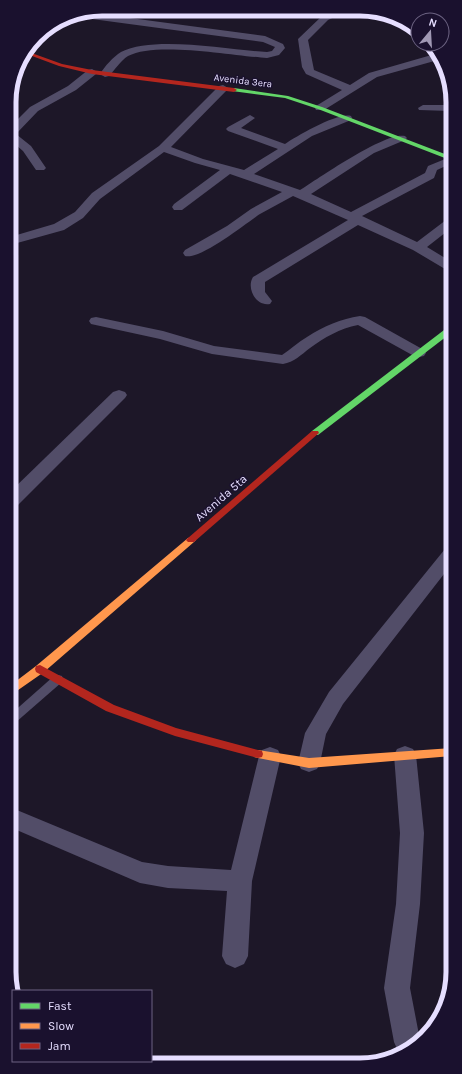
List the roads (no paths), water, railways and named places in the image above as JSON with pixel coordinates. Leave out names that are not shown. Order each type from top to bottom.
[{"type":"street","points":[[94,16],[265,39],[275,42],[280,46],[280,49],[276,53],[267,56],[190,48],[146,49],[128,53],[106,74]]},
{"type":"street","points":[[125,21],[130,16]]},
{"type":"street","points":[[329,16],[325,18],[302,39],[307,67],[310,72],[350,88]]},
{"type":"street","name":"Avenida 3era","points":[[30,54],[61,65],[92,72],[286,97],[347,118],[446,157]]},
{"type":"street","points":[[320,108],[373,75],[433,58]]},
{"type":"street","points":[[16,129],[34,109],[72,88],[92,72]]},
{"type":"street","points":[[16,240],[60,227],[79,215],[96,196],[163,148],[223,88]]},
{"type":"street","points":[[423,108],[446,108]]},
{"type":"street","points":[[250,118],[232,129],[287,148]]},
{"type":"street","points":[[245,175],[308,134],[347,118]]},
{"type":"street","points":[[16,122],[23,123]]},
{"type":"street","points":[[190,253],[232,229],[255,212],[297,193],[370,151],[400,138]]},
{"type":"street","points":[[16,139],[32,155],[40,168]]},
{"type":"street","points":[[163,148],[297,193],[418,246],[446,264]]},
{"type":"street","points":[[265,301],[258,292],[258,280],[355,218],[430,175],[432,168],[446,161]]},
{"type":"street","points":[[178,207],[229,169]]},
{"type":"street","points":[[418,246],[446,226]]},
{"type":"street","points":[[96,321],[163,335],[212,350],[283,360],[288,358],[315,337],[352,321],[360,320],[419,353]]},
{"type":"street","name":"Avenida 5ta","points":[[16,687],[40,669],[332,419],[446,333]]},
{"type":"street","points":[[16,496],[119,395]]},
{"type":"street","points":[[309,763],[316,733],[336,698],[446,559]]},
{"type":"street","points":[[40,669],[110,708],[175,732],[246,752],[309,763],[446,753]]},
{"type":"street","points":[[235,956],[240,881],[270,756]]},
{"type":"street","points":[[405,756],[412,833],[408,904],[397,988],[407,1042]]},
{"type":"street","points":[[16,820],[140,872],[168,877],[240,881]]},
{"type":"lane","points":[[16,716],[58,679]]}]
